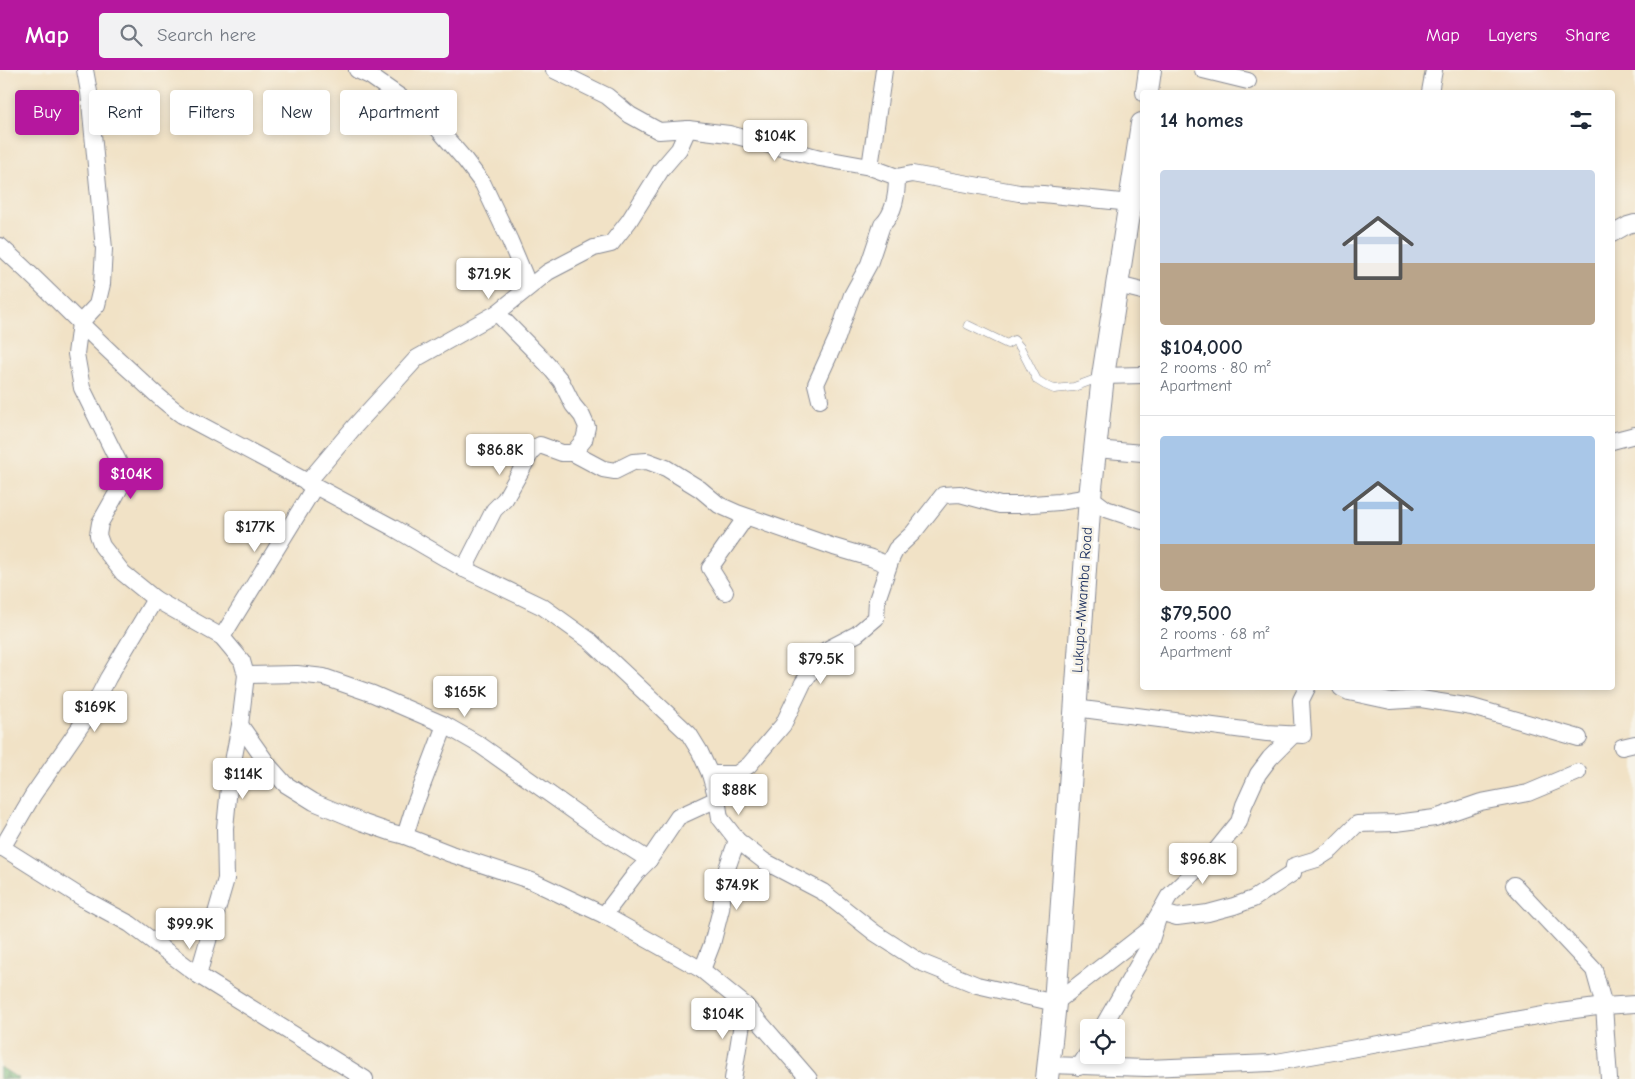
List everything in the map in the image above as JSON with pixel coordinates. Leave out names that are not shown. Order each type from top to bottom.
[{"type":"street","points":[[85,70],[89,92],[104,249],[102,284],[97,305],[80,322],[76,354],[82,388],[119,463],[122,484],[100,523],[98,535],[102,546],[123,573],[155,599],[222,637],[242,661],[246,675],[240,725],[230,777],[226,820],[226,879],[198,975]]},
{"type":"street","points":[[357,70],[370,76],[416,108],[433,123],[465,160],[483,184],[529,286]]},
{"type":"street","points":[[554,70],[606,96],[630,115],[659,131],[688,129],[729,134],[820,158],[870,166],[897,177],[912,174],[1019,193],[1131,203]]},
{"type":"street","points":[[870,166],[884,70]]},
{"type":"street","points":[[1147,90],[1150,70]]},
{"type":"street","points":[[1203,70],[1248,82]]},
{"type":"street","points":[[1430,90],[1434,70]]},
{"type":"street","points":[[222,637],[311,485],[356,426],[418,358],[498,313],[548,272],[594,248],[611,244],[629,222],[661,170],[679,149],[688,129]]},
{"type":"street","name":"Lukupa-Mwamba Road","points":[[1048,1072],[1055,1003],[1090,497],[1103,376],[1131,203],[1139,176],[1140,159]]},
{"type":"street","points":[[820,400],[816,384],[852,295],[869,264],[882,225],[894,205],[897,177]]},
{"type":"street","points":[[1615,232],[1635,223]]},
{"type":"street","points":[[0,246],[106,349],[170,407],[464,568],[543,607],[589,640],[688,734],[700,752],[710,774],[720,818],[737,840],[764,861],[823,892],[875,933],[920,962],[977,985],[1055,1003],[1150,929],[1169,896],[1214,853],[1239,822],[1244,805],[1258,774],[1270,758],[1294,734]]},
{"type":"street","points":[[1118,284],[1140,290]]},
{"type":"street","points":[[498,313],[561,381],[573,405],[582,416],[587,427],[584,440],[573,453]]},
{"type":"street","points":[[1103,376],[1140,375]]},
{"type":"street","points":[[1615,440],[1635,436]]},
{"type":"street","points":[[464,568],[494,510],[505,499],[533,449],[540,445],[562,453],[573,453],[603,469],[615,471],[633,462],[647,461],[666,468],[700,489],[719,505],[746,517],[888,565]]},
{"type":"street","points":[[1096,449],[1140,453]]},
{"type":"street","points":[[710,774],[737,774],[748,765],[783,725],[804,683],[826,650],[857,634],[876,618],[877,600],[888,565],[896,549],[913,533],[943,495],[960,494],[1000,505],[1059,502],[1090,497],[1106,510],[1140,520]]},
{"type":"street","points":[[725,592],[710,568],[746,517]]},
{"type":"street","points":[[155,599],[108,678],[91,711],[33,795],[1,847],[84,900],[130,924],[198,975],[365,1079]]},
{"type":"street","points":[[246,675],[297,674],[324,677],[373,694],[445,725],[480,745],[592,824],[649,860]]},
{"type":"street","points":[[1075,708],[1258,732],[1302,735],[1300,700],[1306,690]]},
{"type":"street","points":[[1345,690],[1391,701],[1420,699],[1472,707],[1579,738]]},
{"type":"street","points":[[240,725],[269,766],[285,784],[314,802],[364,824],[405,836],[451,854],[532,881],[604,915],[702,970],[744,1005],[809,1079]]},
{"type":"street","points":[[405,836],[445,725]]},
{"type":"street","points":[[1160,912],[1177,917],[1208,913],[1253,899],[1293,873],[1294,866],[1317,859],[1331,850],[1357,824],[1396,823],[1435,818],[1481,802],[1528,793],[1578,772]]},
{"type":"street","points":[[604,915],[636,873],[649,860],[678,817],[717,799]]},
{"type":"street","points":[[702,970],[712,944],[721,909],[725,874],[737,840]]},
{"type":"street","points":[[1514,885],[1594,970],[1604,1006],[1609,1079]]},
{"type":"street","points":[[1107,1019],[1149,946],[1160,912]]},
{"type":"street","points":[[1048,1072],[1080,1067],[1147,1068],[1271,1063],[1560,1012],[1635,1004]]},
{"type":"street","points":[[733,1079],[744,1005]]},
{"type":"lane","points":[[968,325],[1007,344],[1014,340],[1020,347],[1037,380],[1054,389],[1074,387],[1103,376]]},
{"type":"green space","points":[[0,1067],[19,1079],[0,1079]]}]
